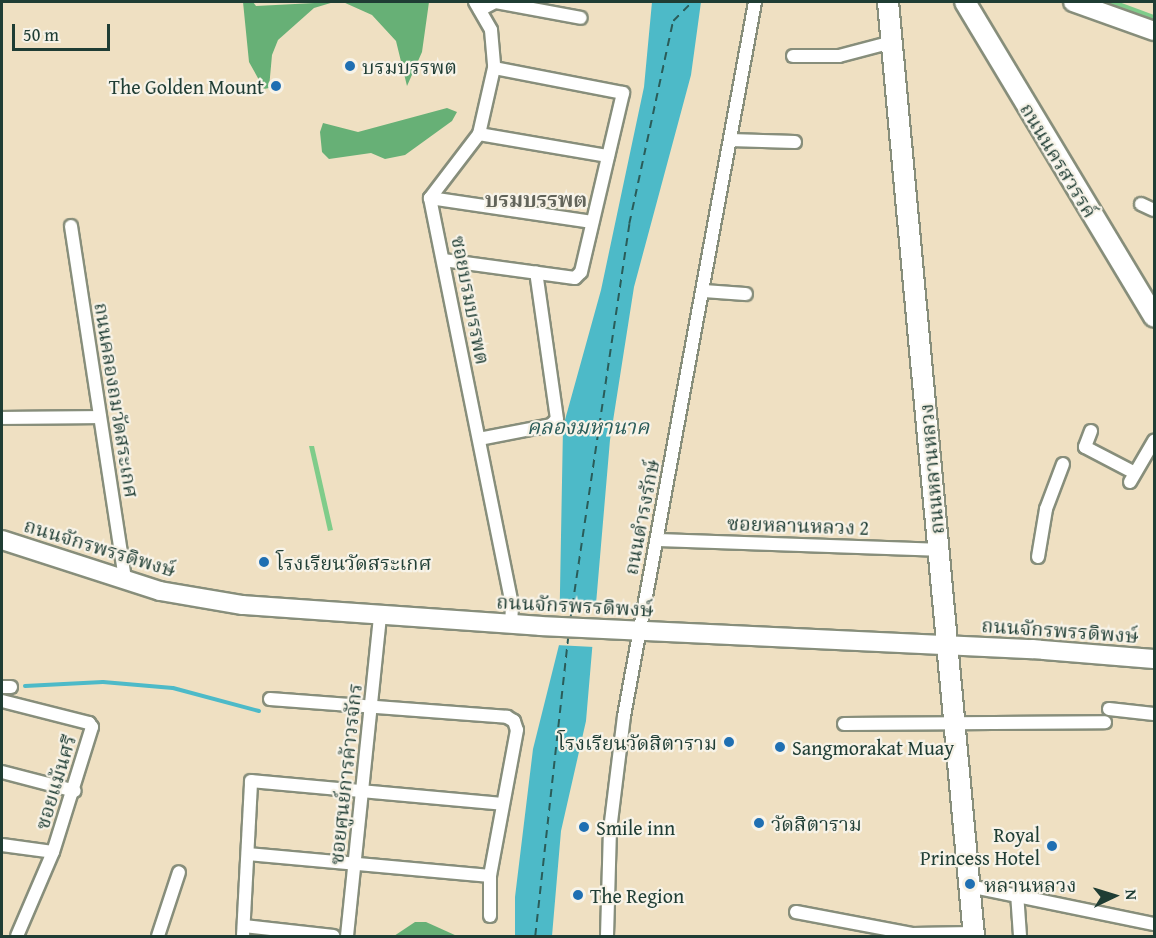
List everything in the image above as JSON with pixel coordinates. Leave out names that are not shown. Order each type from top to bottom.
[{"type":"main road","name":"ถนนหลานหลวง","points":[[888,2],[974,935]]},
{"type":"main road","name":"ถนนนครสวรรค์","points":[[965,2],[1155,317]]},
{"type":"main road","points":[[1073,2],[1155,31]]},
{"type":"main road","name":"ถนนจักรพรรดิพงษ์","points":[[2,540],[125,580],[213,602],[544,626],[947,645],[1155,659]]},
{"type":"street","points":[[581,18],[495,2],[478,6],[491,30],[494,68],[479,134],[430,198],[592,222]]},
{"type":"street","name":"ถนนดำรงรักษ์","points":[[608,936],[610,830],[639,631],[755,2]]},
{"type":"street","points":[[793,56],[839,56],[892,42]]},
{"type":"street","points":[[443,261],[578,276],[622,92],[494,68]]},
{"type":"street","points":[[479,134],[608,156]]},
{"type":"street","points":[[730,140],[795,142]]},
{"type":"street","name":"ซอยบรมบรรพต","points":[[430,198],[512,606],[511,624]]},
{"type":"street","points":[[1141,204],[1155,210]]},
{"type":"street","name":"ถนนคลองถมวัดสระเกศ","points":[[71,226],[125,580]]},
{"type":"street","points":[[479,439],[551,425],[557,419],[536,272]]},
{"type":"street","points":[[703,291],[746,294]]},
{"type":"street","points":[[2,418],[100,417]]},
{"type":"street","points":[[1091,430],[1085,447],[1132,477],[1155,441]]},
{"type":"street","points":[[1038,557],[1046,509],[1063,464]]},
{"type":"street","name":"ซอยหลานหลวง 2","points":[[657,540],[938,550]]},
{"type":"street","name":"ซอยศูนย์การค้าวรจักร","points":[[347,936],[380,614]]},
{"type":"street","points":[[270,699],[372,709],[507,717],[514,721],[517,730],[490,876],[490,916]]},
{"type":"street","name":"ซอยแม้นศรี","points":[[2,701],[91,725],[75,791],[54,852],[17,936]]},
{"type":"street","points":[[1109,709],[1155,714]]},
{"type":"street","points":[[844,724],[1105,722]]},
{"type":"street","points":[[2,772],[75,791]]},
{"type":"street","points":[[333,936],[244,931],[251,781],[502,804]]},
{"type":"street","points":[[2,845],[54,852]]},
{"type":"street","points":[[248,854],[490,876]]},
{"type":"street","points":[[158,936],[179,872]]},
{"type":"street","points":[[969,886],[1017,893],[1155,924]]},
{"type":"street","points":[[1017,893],[1020,936]]},
{"type":"street","points":[[796,912],[912,934],[974,935]]},
{"type":"green space","points":[[243,2],[253,2],[256,6],[334,2],[314,8],[278,40],[272,55],[269,88],[264,89],[249,62]]},
{"type":"green space","points":[[343,2],[429,2],[422,52],[407,86],[396,41],[372,15]]},
{"type":"green space","points":[[1104,2],[1119,2],[1154,15],[1154,21]]},
{"type":"green space","points":[[447,108],[457,112],[452,121],[405,155],[385,159],[371,153],[329,159],[322,152],[320,132],[323,123],[358,132]]},
{"type":"green space","points":[[309,446],[314,446],[333,530],[328,531]]},
{"type":"green space","points":[[415,922],[426,922],[457,936],[394,936]]},
{"type":"water","name":"คลองมหานาค","points":[[652,2],[701,2],[691,75],[634,287],[610,440],[586,721],[561,831],[552,936],[515,936],[515,897],[533,749],[559,645],[563,427],[601,290],[644,87]]},
{"type":"pier","points":[[558,606],[596,608],[594,647],[556,645]]},
{"type":"waterway","points":[[25,686],[103,682],[173,688],[259,711]]},
{"type":"ferry route","points":[[570,620],[629,224],[673,21],[692,2]]},
{"type":"ferry route","points":[[535,936],[568,637]]},
{"type":"place","name":"บรมบรรพต","points":[[350,66]]},
{"type":"place","name":"The Golden Mount","points":[[276,86]]},
{"type":"place","name":"โรงเรียนวัดสระเกศ","points":[[264,562]]},
{"type":"place","name":"โรงเรียนวัดสิตาราม","points":[[729,742]]},
{"type":"place","name":"Sangmorakat Muay","points":[[780,747]]},
{"type":"place","name":"วัดสิตาราม","points":[[759,823]]},
{"type":"place","name":"Smile inn","points":[[584,827]]},
{"type":"place","name":"Royal Princess Hotel","points":[[1052,846]]},
{"type":"place","name":"หลานหลวง","points":[[970,884]]},
{"type":"place","name":"The Region","points":[[578,895]]},
{"type":"district","name":"บรมบรรพต","points":[[536,200]]}]
